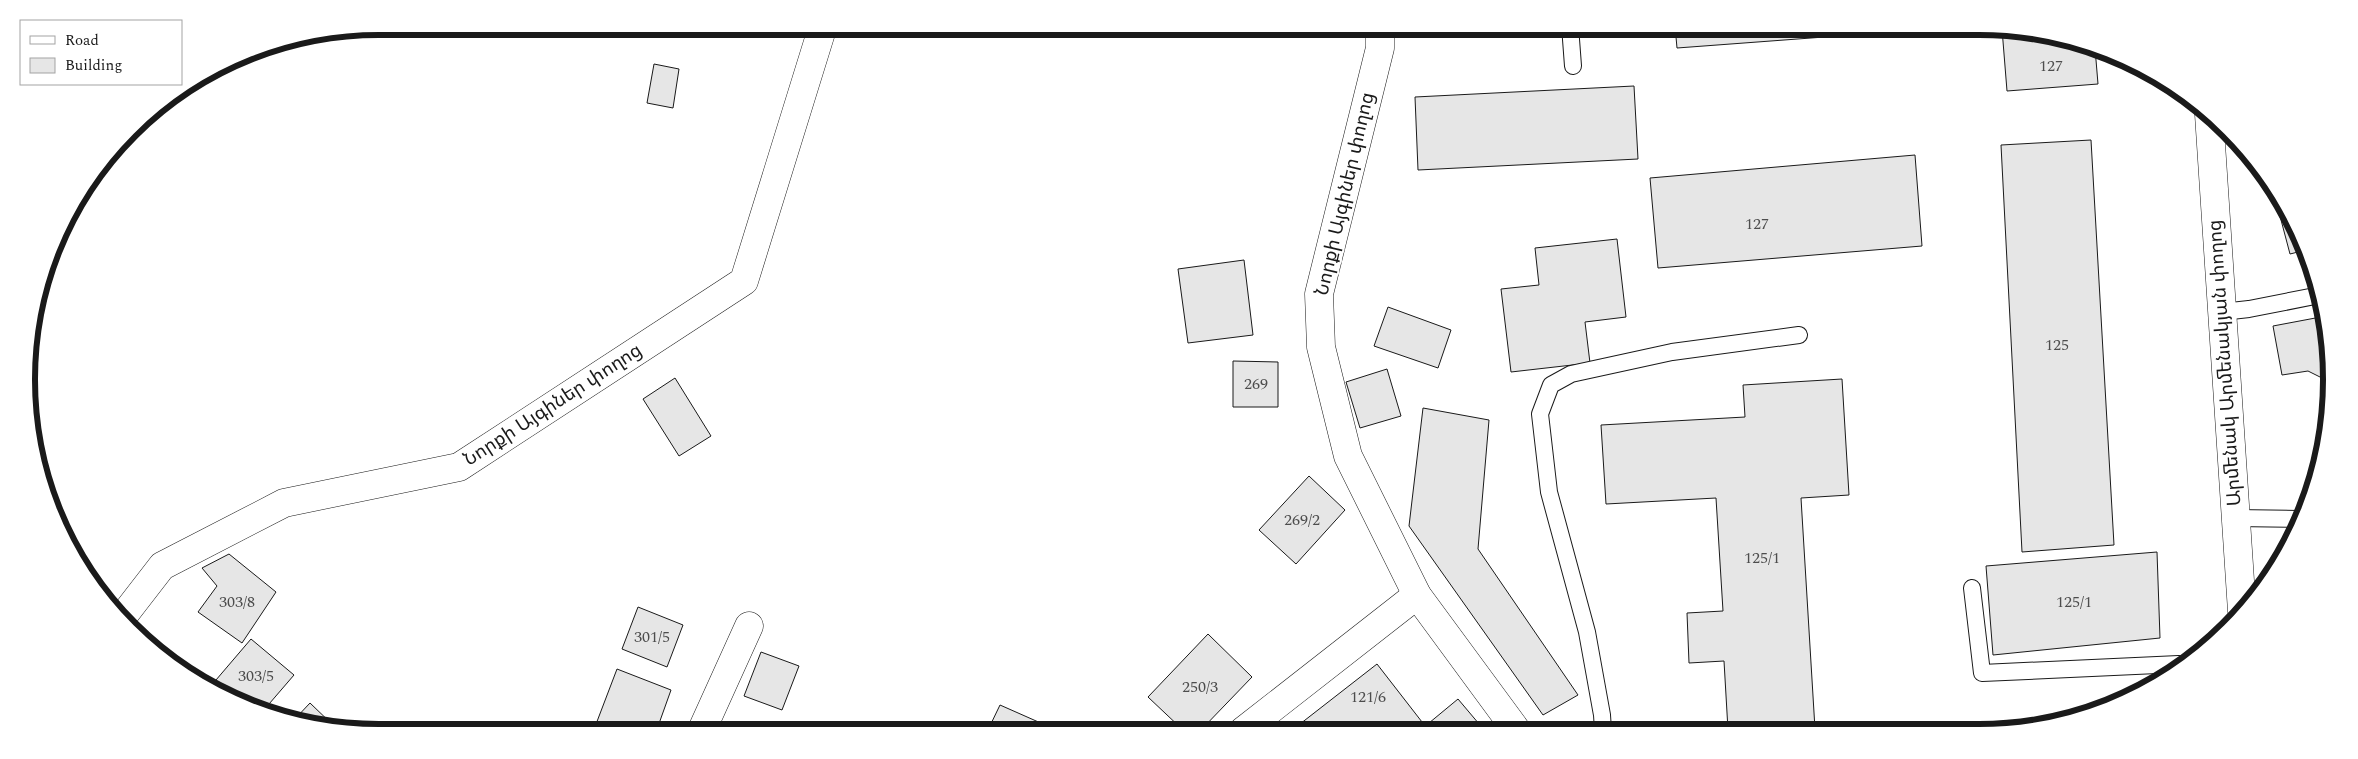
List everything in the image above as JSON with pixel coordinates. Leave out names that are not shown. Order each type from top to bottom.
[{"type":"street","name":"Նորքի Այգիներ փողոց","points":[[126,613],[162,566],[284,503],[459,467],[744,281],[821,35]]},
{"type":"street","name":"Նորքի Այգիներ փողոց","points":[[1380,35],[1380,48],[1320,294],[1321,347],[1348,456],[1418,595],[1512,724]]},
{"type":"street","name":"Արմենակ Արմենակյան փողոց","points":[[2210,124],[2241,603]]},
{"type":"street","points":[[1252,724],[1418,595]]},
{"type":"street","points":[[705,724],[749,626]]},
{"type":"lane","points":[[1571,35],[1573,66]]},
{"type":"lane","points":[[2222,312],[2249,309],[2312,296]]},
{"type":"lane","points":[[1603,724],[1587,632],[1549,492],[1540,414],[1551,385],[1572,374],[1672,352],[1799,335]]},
{"type":"lane","points":[[2235,518],[2293,519]]},
{"type":"lane","points":[[1972,588],[1982,673],[2172,664]]},
{"type":"building","points":[[1676,35],[1851,35],[1677,48]]},
{"type":"building","points":[[2003,36],[2046,42],[2096,56],[2098,84],[2007,91]]},
{"type":"building","points":[[654,64],[679,69],[673,108],[647,103]]},
{"type":"building","points":[[1634,86],[1638,159],[1418,170],[1415,97]]},
{"type":"building","points":[[2091,140],[2114,545],[2022,552],[2001,145]]},
{"type":"building","points":[[1915,155],[1922,246],[1658,268],[1650,178]]},
{"type":"building","points":[[2278,210],[2298,252],[2290,254]]},
{"type":"building","points":[[1617,239],[1626,317],[1585,322],[1590,363],[1511,372],[1501,289],[1539,285],[1535,248]]},
{"type":"building","points":[[1244,260],[1253,335],[1188,343],[1178,269]]},
{"type":"building","points":[[1388,307],[1451,330],[1438,368],[1374,346]]},
{"type":"building","points":[[2317,318],[2323,378],[2308,371],[2282,375],[2273,326]]},
{"type":"building","points":[[1233,361],[1278,362],[1278,407],[1233,407]]},
{"type":"building","points":[[1387,369],[1401,416],[1360,428],[1346,382]]},
{"type":"building","points":[[675,378],[711,436],[679,456],[643,399]]},
{"type":"building","points":[[1842,379],[1849,495],[1801,498],[1815,724],[1728,724],[1724,661],[1689,663],[1687,613],[1723,611],[1716,498],[1606,504],[1601,425],[1745,417],[1743,385]]},
{"type":"building","points":[[1423,408],[1489,420],[1478,549],[1578,695],[1543,715],[1409,526]]},
{"type":"building","points":[[1309,476],[1345,510],[1296,564],[1259,530]]},
{"type":"building","points":[[2157,552],[2160,638],[1993,655],[1986,566]]},
{"type":"building","points":[[229,554],[276,592],[242,643],[198,612],[217,586],[202,568]]},
{"type":"building","points":[[638,607],[683,625],[667,667],[622,649]]},
{"type":"building","points":[[1208,634],[1252,677],[1207,724],[1177,724],[1148,697]]},
{"type":"building","points":[[251,639],[294,675],[268,706],[214,682]]},
{"type":"building","points":[[761,652],[799,666],[782,710],[744,696]]},
{"type":"building","points":[[1377,664],[1424,724],[1300,724]]},
{"type":"building","points":[[617,669],[671,690],[659,724],[596,724]]},
{"type":"building","points":[[1458,699],[1479,724],[1430,724]]},
{"type":"building","points":[[310,703],[327,720],[312,717],[299,714]]},
{"type":"building","points":[[1000,705],[1043,724],[991,724]]}]
